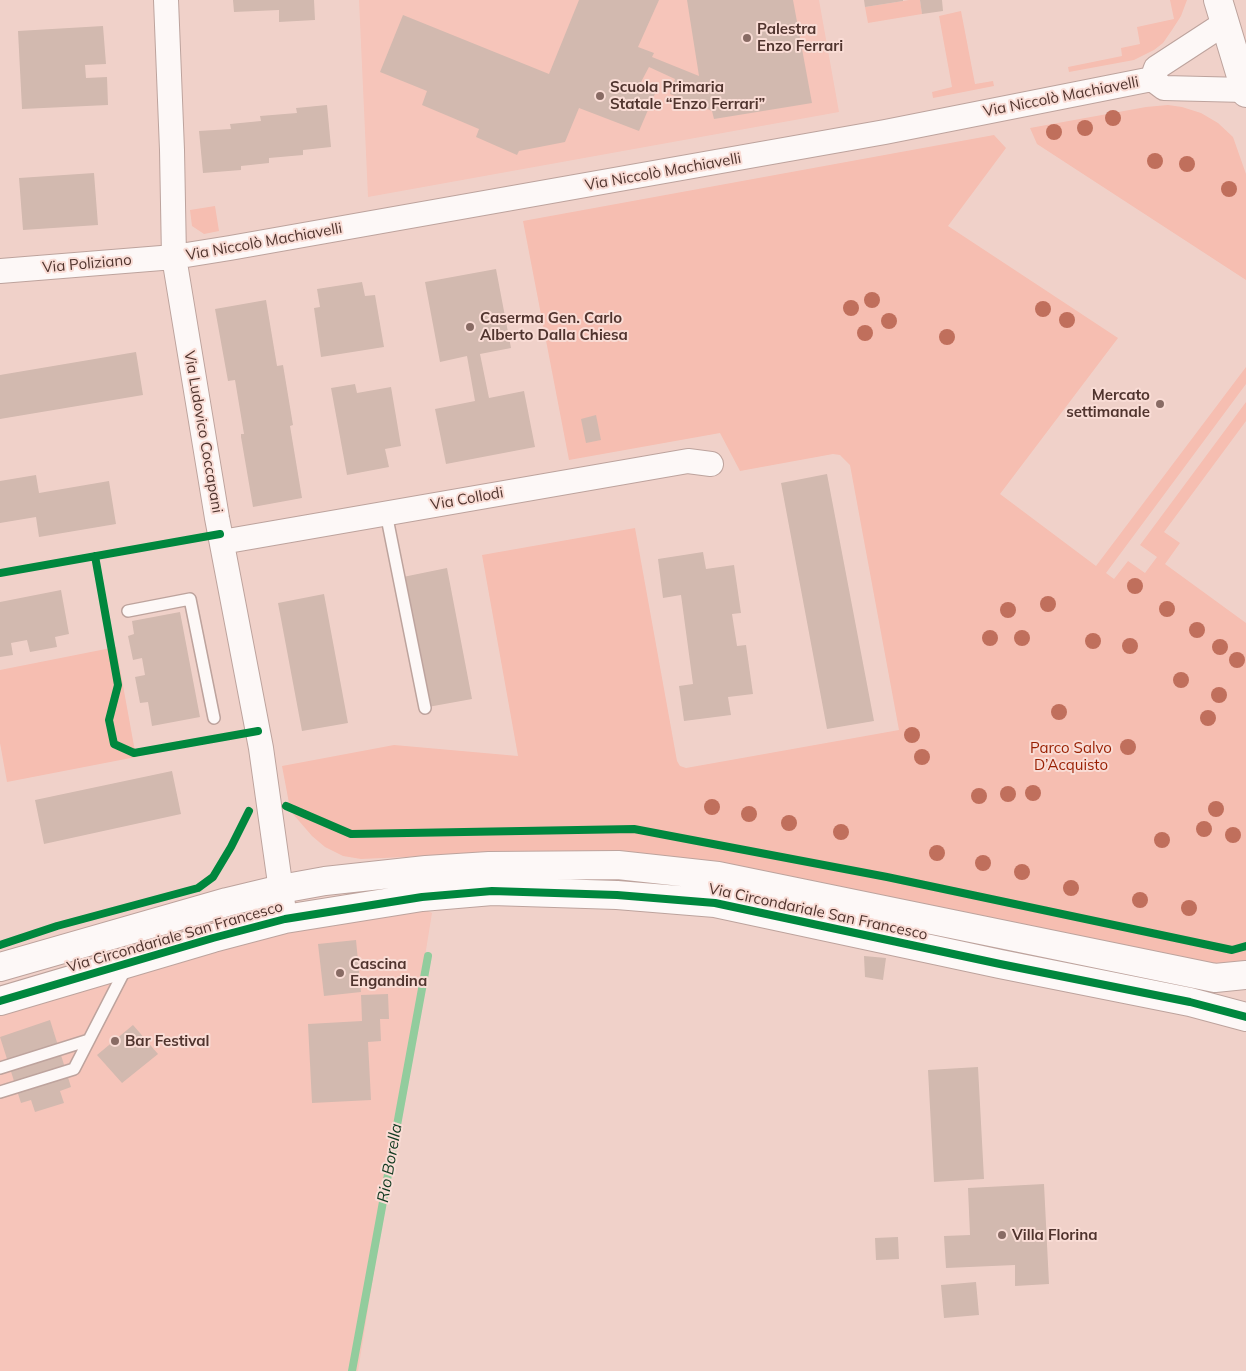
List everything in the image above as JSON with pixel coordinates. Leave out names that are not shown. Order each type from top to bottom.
[{"type":"street","name":"Via Ludovico Coccapani","points":[[166,0],[174,257],[222,542],[258,731],[286,919]]},
{"type":"street","name":"Via Niccolò Machiavelli","points":[[1152,80],[1156,68],[1222,11]]},
{"type":"street","points":[[1222,11],[1246,92]]},
{"type":"street","name":"Via Niccolò Machiavelli","points":[[174,257],[885,132],[1152,80],[1164,88],[1246,92]]},
{"type":"street","name":"Via Poliziano","points":[[0,271],[174,257]]},
{"type":"street","name":"Via Collodi","points":[[222,542],[688,461],[711,464]]},
{"type":"street","name":"Via Circondariale San Francesco","points":[[0,967],[227,902],[325,881],[426,870],[489,866],[618,865],[718,876],[1215,978],[1246,975]]},
{"type":"street","name":"Via Circondariale San Francesco","points":[[0,1001],[213,938],[286,919],[422,897],[492,891],[617,895],[715,903],[1000,964],[1190,1002],[1246,1017]]},
{"type":"lane","points":[[386,513],[425,708]]},
{"type":"lane","points":[[128,610],[190,599],[214,718]]},
{"type":"lane","points":[[0,1092],[74,1069],[129,963]]},
{"type":"lane","points":[[0,1068],[90,1040]]},
{"type":"shaded area","name":"Scuola Primaria Statale “Enzo Ferrari”","points":[[359,0],[819,0],[839,112],[368,197]]},
{"type":"shaded area","points":[[383,890],[432,913],[358,1371],[0,1371],[0,988]]},
{"type":"green space","points":[[920,0],[922,14],[868,23],[865,7]]},
{"type":"green space","points":[[1170,0],[1187,0],[1181,16],[1172,30],[1163,43],[1154,50],[1134,60],[1069,72],[1068,67],[1122,56],[1121,48],[1140,44],[1137,27],[1174,19]]},
{"type":"green space","points":[[961,11],[975,84],[993,81],[994,86],[933,98],[932,92],[952,87],[939,16]]},
{"type":"green space","points":[[1168,105],[1201,113],[1218,123],[1233,137],[1246,174],[1246,280],[1037,144],[1030,128],[1146,107]]},
{"type":"green space","name":"Parco Salvo D’Acquisto","points":[[994,135],[1006,148],[948,226],[1118,338],[1000,494],[1096,566],[1246,367],[1246,384],[1106,573],[1114,579],[1128,561],[1145,573],[1157,557],[1140,545],[1246,402],[1246,421],[1164,532],[1180,543],[1165,564],[1246,623],[1246,960],[1233,964],[1214,964],[725,866],[638,854],[538,851],[361,859],[343,856],[325,847],[312,836],[293,814],[282,766],[394,745],[518,756],[482,555],[635,528],[677,761],[680,766],[686,768],[899,730],[850,465],[840,455],[833,454],[740,471],[720,433],[569,460],[523,221]]},
{"type":"green space","points":[[215,206],[219,231],[204,234],[192,226],[190,210]]},
{"type":"green space","points":[[116,647],[136,757],[7,782],[0,743],[0,670]]},
{"type":"building","points":[[233,0],[314,0],[315,20],[279,22],[279,10],[234,12]]},
{"type":"building","points":[[579,0],[659,0],[638,47],[654,53],[652,57],[699,76],[687,0],[793,0],[812,103],[714,119],[712,111],[670,94],[675,79],[649,67],[641,82],[657,89],[639,131],[579,108],[565,142],[519,151],[517,155],[476,137],[479,129],[422,105],[427,91],[380,72],[403,15],[549,74]]},
{"type":"building","points":[[864,0],[903,0],[903,1],[865,7]]},
{"type":"building","points":[[920,0],[942,0],[943,11],[922,14]]},
{"type":"building","points":[[103,26],[106,64],[85,65],[86,78],[107,77],[108,105],[22,109],[18,31]]},
{"type":"building","points":[[327,105],[331,147],[303,150],[303,155],[269,158],[269,163],[241,166],[241,170],[203,173],[199,131],[231,129],[230,124],[261,121],[260,116],[297,113],[296,108]]},
{"type":"building","points":[[94,173],[98,225],[23,230],[19,178]]},
{"type":"building","points":[[496,269],[511,348],[480,354],[489,398],[524,391],[535,447],[446,464],[435,409],[475,401],[467,356],[440,362],[425,282]]},
{"type":"building","points":[[362,282],[365,296],[375,295],[384,347],[321,357],[314,308],[320,307],[317,289]]},
{"type":"building","points":[[266,300],[277,366],[283,365],[293,425],[290,426],[302,498],[253,507],[241,437],[241,434],[244,434],[235,380],[228,381],[215,309]]},
{"type":"building","points":[[136,352],[143,395],[0,419],[0,375]]},
{"type":"building","points":[[355,384],[357,393],[391,387],[401,446],[385,449],[389,467],[347,475],[331,388]]},
{"type":"building","points":[[596,415],[601,440],[586,443],[581,419]]},
{"type":"building","points":[[827,474],[874,721],[827,729],[781,483]]},
{"type":"building","points":[[36,475],[39,493],[109,481],[116,524],[39,537],[36,517],[0,523],[0,481]]},
{"type":"building","points":[[703,552],[706,569],[734,565],[741,613],[732,614],[737,646],[746,645],[753,694],[728,697],[731,715],[684,721],[679,686],[693,684],[681,595],[663,598],[658,559]]},
{"type":"building","points":[[447,568],[472,699],[428,707],[403,577]]},
{"type":"building","points":[[61,590],[69,634],[55,637],[57,647],[30,652],[27,640],[11,643],[13,655],[0,657],[0,602]]},
{"type":"building","points":[[324,594],[348,723],[302,731],[278,603]]},
{"type":"building","points":[[180,612],[200,717],[152,726],[148,702],[140,703],[135,677],[145,675],[142,658],[133,660],[128,636],[134,634],[132,621]]},
{"type":"building","points":[[172,771],[181,814],[44,844],[35,800]]},
{"type":"building","name":"Cascina Engandina","points":[[356,940],[361,992],[324,996],[318,944]]},
{"type":"building","points":[[864,956],[886,958],[883,980],[865,977]]},
{"type":"building","points":[[388,994],[389,1019],[380,1019],[381,1041],[368,1042],[371,1100],[312,1103],[308,1024],[362,1021],[361,995]]},
{"type":"building","points":[[50,1020],[71,1087],[60,1091],[64,1103],[35,1112],[31,1100],[21,1103],[0,1037]]},
{"type":"building","points":[[133,1025],[158,1054],[122,1083],[97,1055]]},
{"type":"building","points":[[978,1067],[984,1179],[934,1182],[928,1070]]},
{"type":"building","name":"Villa Florina","points":[[1044,1184],[1049,1284],[1015,1286],[1015,1265],[946,1268],[944,1236],[970,1235],[968,1188]]},
{"type":"building","points":[[898,1237],[899,1259],[876,1260],[875,1238]]},
{"type":"building","points":[[976,1282],[979,1315],[944,1318],[941,1285]]},
{"type":"waterway","name":"Rio Borella","points":[[352,1371],[428,956]]},
{"type":"cycle path","points":[[0,573],[220,534]]},
{"type":"cycle path","points":[[95,556],[118,685],[109,720],[114,744],[134,753],[258,731]]},
{"type":"cycle path","points":[[286,806],[351,834],[634,829],[887,877],[1232,950],[1246,946]]},
{"type":"cycle path","points":[[0,945],[57,926],[198,888],[213,877],[249,811]]},
{"type":"cycle path","points":[[0,1001],[213,938],[285,919],[422,897],[492,891],[617,895],[715,903],[1000,964],[1190,1002],[1246,1017]]},
{"type":"place","name":"Palestra Enzo Ferrari","points":[[747,38]]},
{"type":"place","name":"Scuola Primaria Statale “Enzo Ferrari”","points":[[600,96]]},
{"type":"place","name":"Caserma Gen. Carlo Alberto Dalla Chiesa","points":[[470,327]]},
{"type":"place","name":"Mercato settimanale","points":[[1160,404]]},
{"type":"place","name":"Cascina Engandina","points":[[340,973]]},
{"type":"place","name":"Bar Festival","points":[[115,1041]]},
{"type":"place","name":"Villa Florina","points":[[1002,1235]]}]
